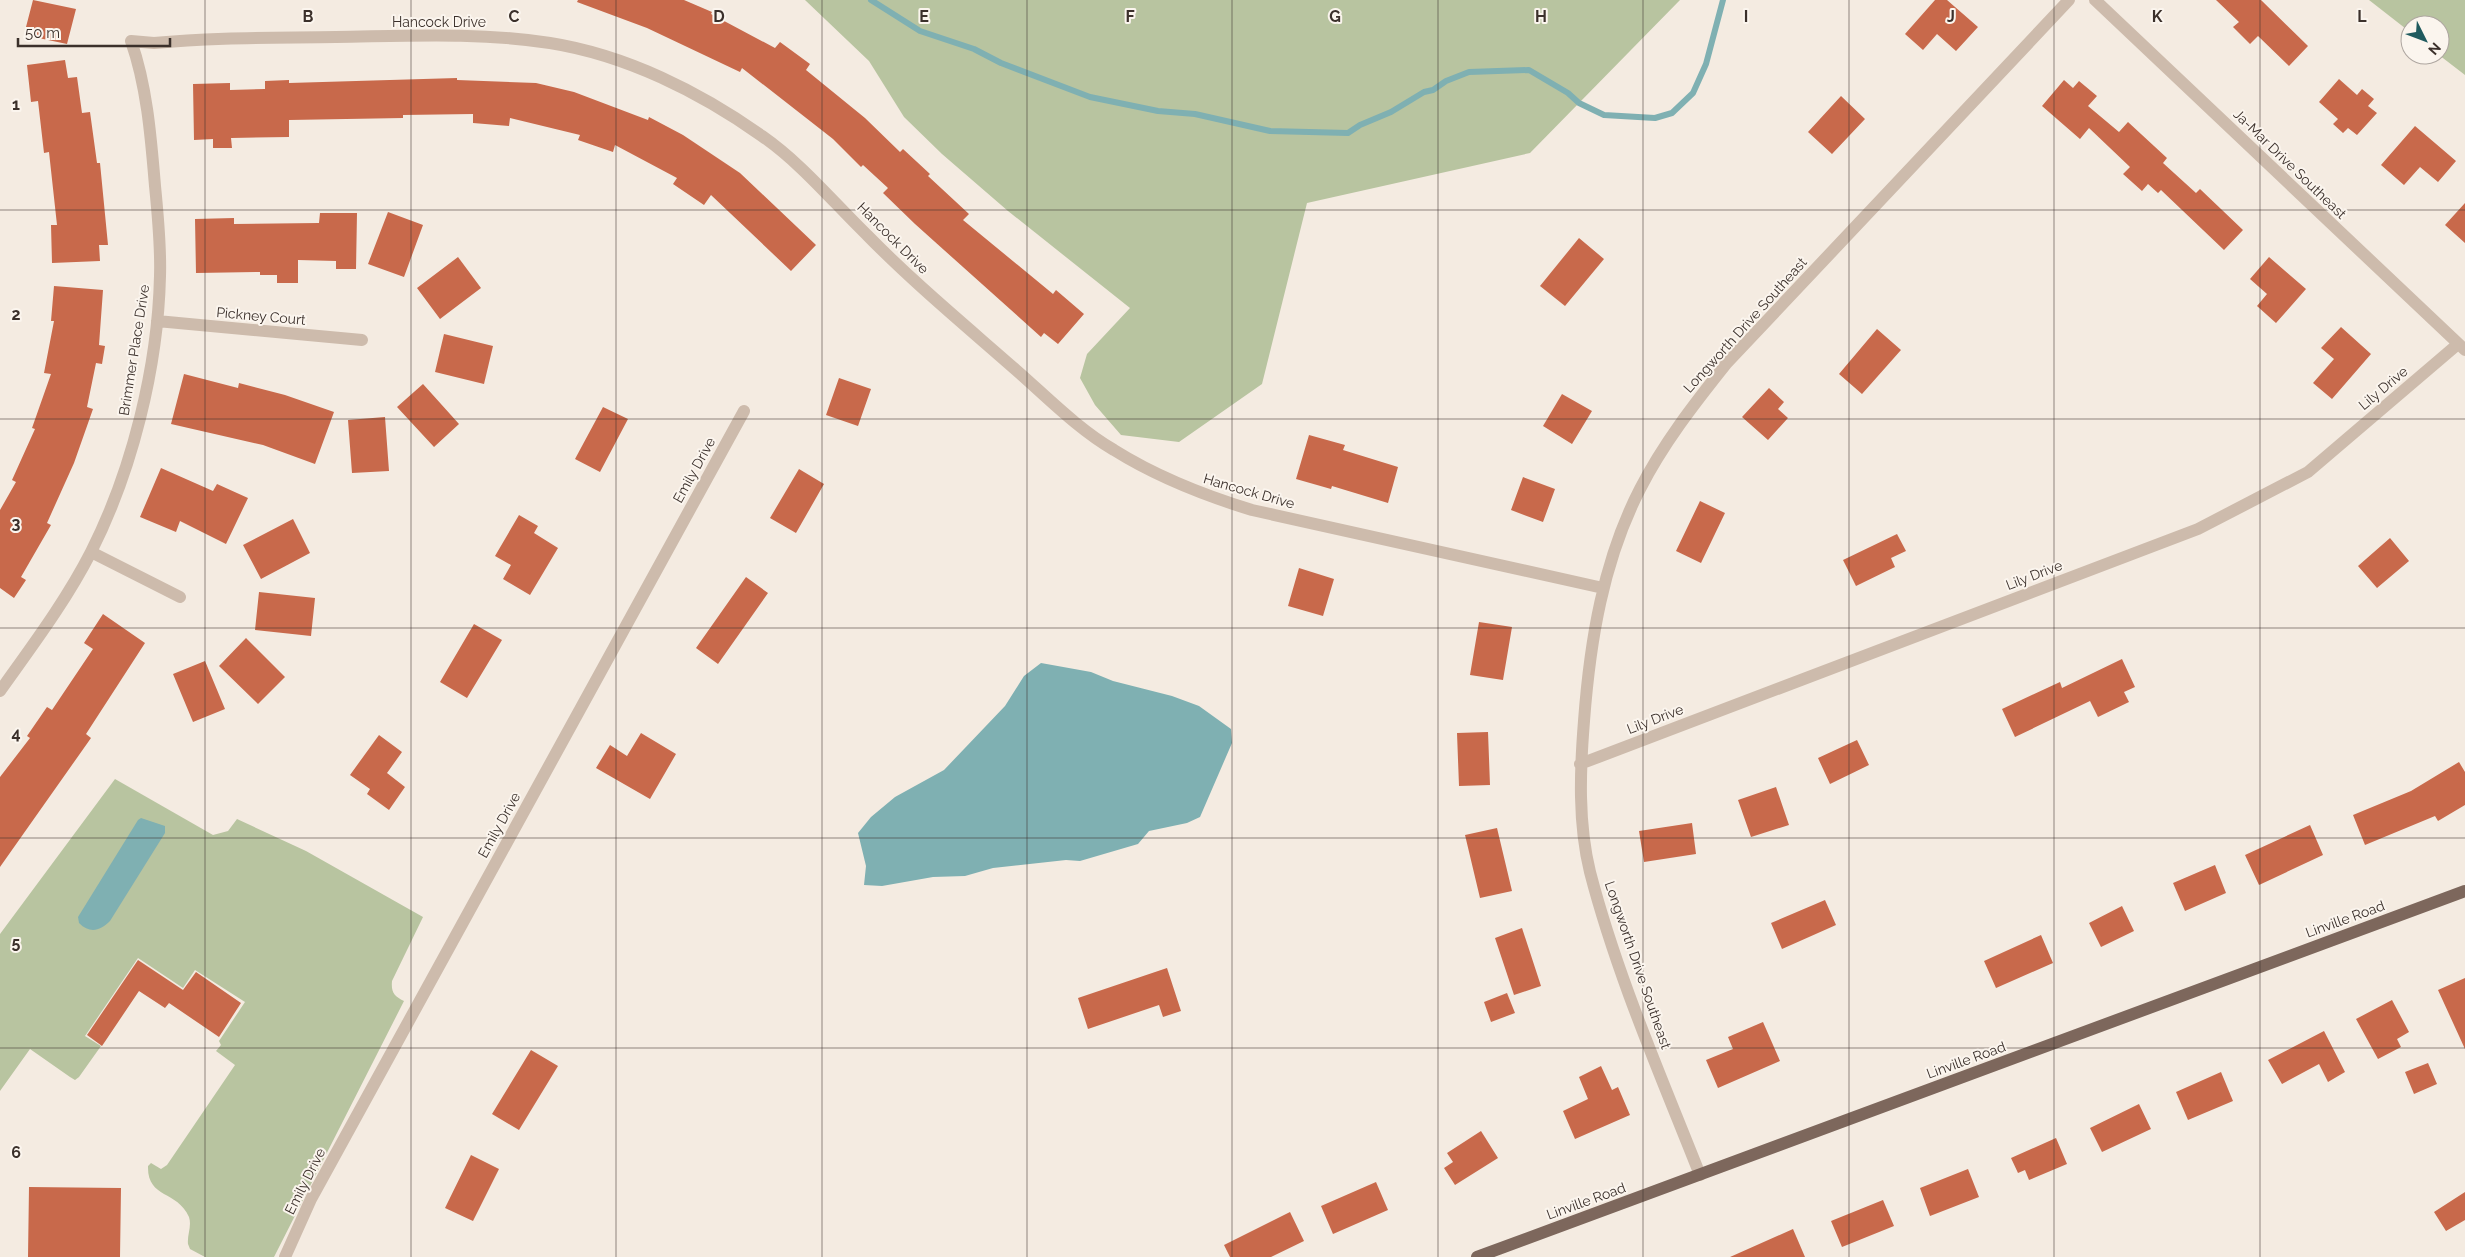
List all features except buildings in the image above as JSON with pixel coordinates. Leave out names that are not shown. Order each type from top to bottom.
[{"type":"main road","name":"Linville Road","points":[[1477,1257],[2465,891]]},
{"type":"street","name":"Longworth Drive Southeast","points":[[1700,1175],[1622,974],[1590,870],[1582,818],[1580,764],[1586,694],[1602,588],[1619,538],[1639,490],[1667,442],[1694,404],[1726,364],[2069,0]]},
{"type":"street","name":"Ja-Mar Drive Southeast","points":[[2096,0],[2462,347]]},
{"type":"street","name":"Hancock Drive","points":[[132,41],[154,43],[424,36],[504,37],[553,43],[601,55],[650,73],[698,96],[764,137],[829,194],[865,234],[913,280],[1076,422],[1111,449],[1205,496],[1252,510],[1602,588]]},
{"type":"street","name":"Brimmer Place Drive","points":[[0,691],[67,594],[91,552],[132,451],[145,399],[157,321],[160,276],[153,157],[138,59],[132,41]]},
{"type":"street","name":"Pickney Court","points":[[157,321],[362,340]]},
{"type":"street","name":"Lily Drive","points":[[1580,764],[2198,529],[2308,472],[2462,347]]},
{"type":"street","name":"Emily Drive","points":[[285,1257],[316,1191],[744,410]]},
{"type":"street","points":[[91,552],[180,597]]},
{"type":"green space","points":[[805,0],[1680,0],[1530,153],[1307,203],[1262,384],[1179,442],[1121,435],[1095,405],[1080,378],[1087,354],[1130,308],[1008,211],[942,154],[904,117],[869,61]]},
{"type":"green space","points":[[2369,0],[2465,0],[2465,75],[2450,63],[2450,15],[2400,15],[2400,24]]},
{"type":"green space","points":[[115,779],[213,835],[228,831],[237,819],[306,851],[423,917],[392,981],[394,993],[404,1001],[274,1257],[205,1257],[190,1249],[188,1244],[189,1217],[184,1208],[157,1190],[149,1177],[148,1166],[151,1163],[161,1169],[167,1165],[235,1065],[216,1051],[221,1045],[219,1041],[245,1002],[195,970],[183,988],[138,958],[85,1036],[101,1046],[79,1077],[75,1080],[30,1049],[0,1091],[0,934]]},
{"type":"water","points":[[1041,663],[1091,672],[1113,681],[1172,696],[1199,706],[1231,729],[1232,743],[1200,817],[1187,823],[1149,831],[1138,844],[1080,861],[1066,860],[993,868],[965,876],[933,877],[882,886],[864,885],[866,866],[858,833],[871,817],[895,797],[944,770],[1005,706],[1024,676]]},
{"type":"water","points":[[141,818],[165,826],[165,833],[110,921],[99,929],[87,929],[79,923],[78,917]]},
{"type":"waterway","points":[[871,0],[920,31],[974,49],[1001,63],[1090,97],[1158,111],[1195,114],[1270,131],[1348,133],[1360,125],[1391,112],[1424,92],[1433,90],[1446,81],[1469,72],[1529,70],[1568,93],[1579,103],[1604,115],[1655,118],[1672,113],[1693,93],[1706,64],[1723,0]]}]
